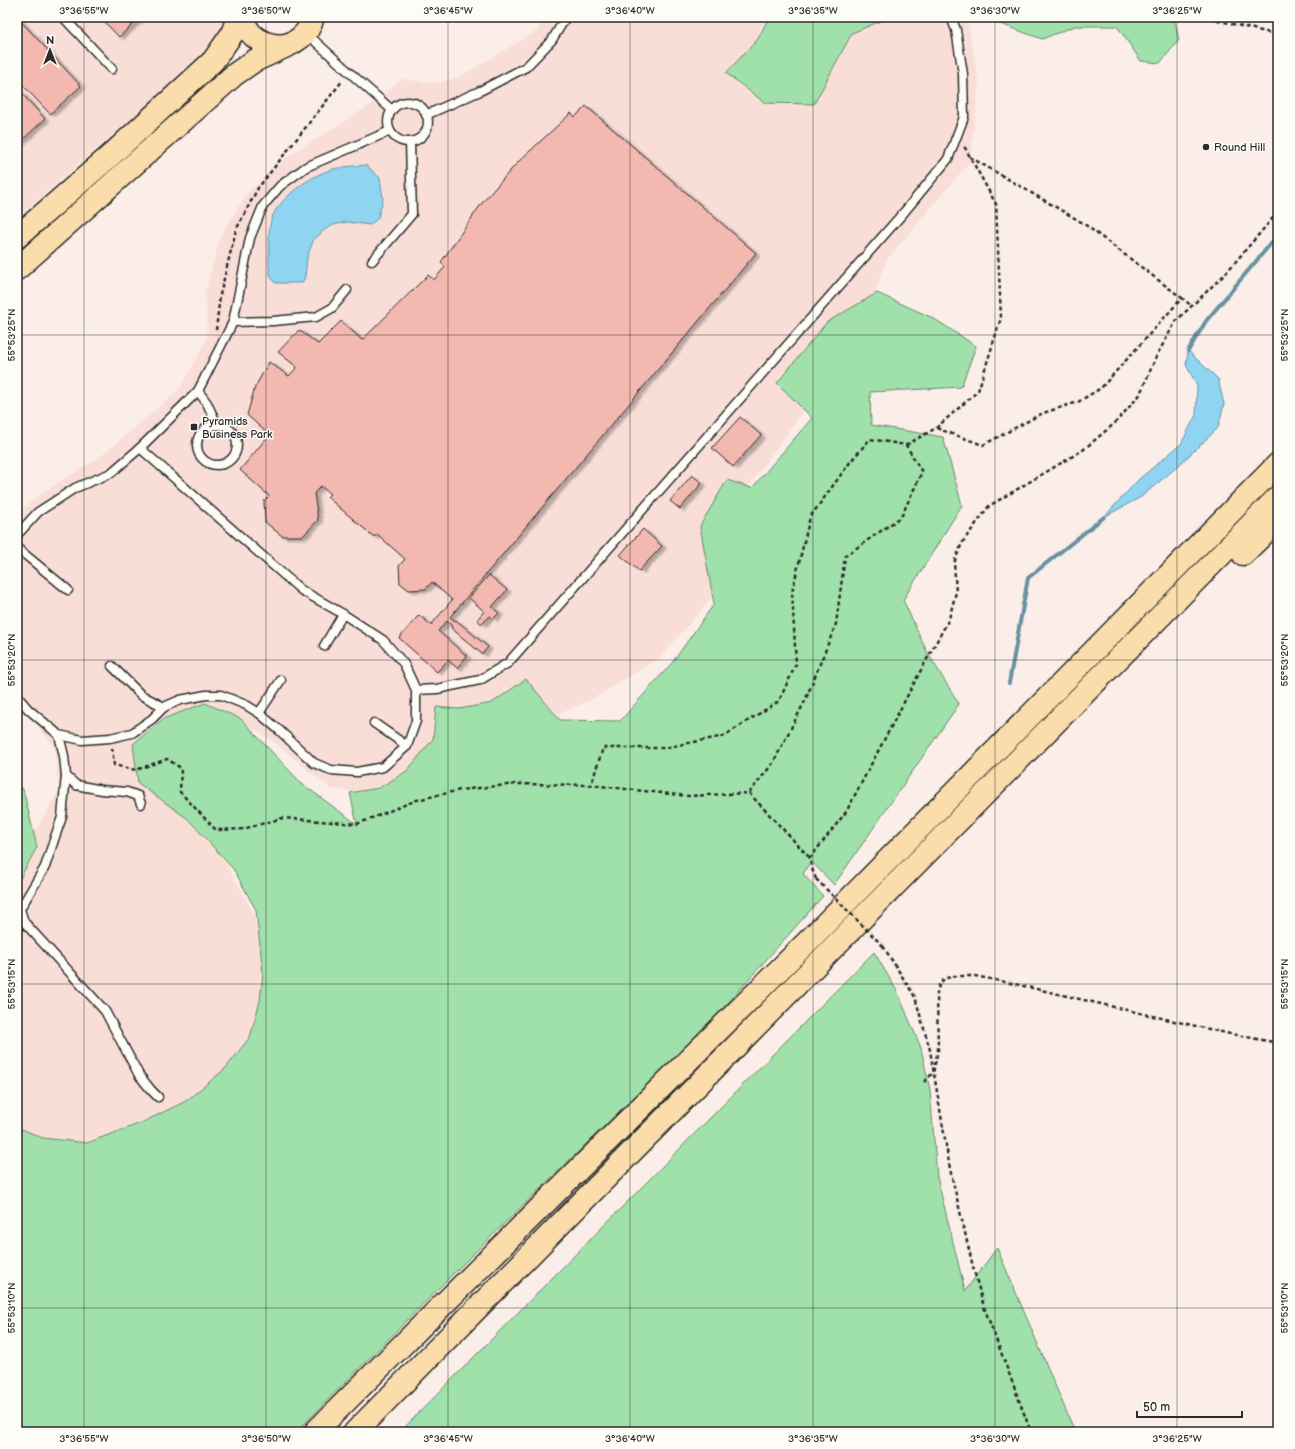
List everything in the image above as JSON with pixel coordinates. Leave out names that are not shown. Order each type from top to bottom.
[{"type":"main road","points":[[17,236],[111,155],[213,62],[232,34],[238,17]]},
{"type":"main road","points":[[243,17],[247,29],[253,36],[270,45],[278,46],[304,31]]},
{"type":"main road","points":[[17,269],[234,75],[254,61],[304,31]]},
{"type":"main road","points":[[315,1432],[815,934],[1278,464]]},
{"type":"main road","points":[[355,1432],[1278,497]]},
{"type":"main road","points":[[868,912],[1278,520]]},
{"type":"lane","points":[[63,17],[112,69]]},
{"type":"lane","points":[[426,115],[480,91],[526,67],[552,40],[566,17]]},
{"type":"lane","points":[[416,690],[437,689],[480,680],[508,663],[905,211],[948,159],[964,117],[963,74],[956,30],[951,17]]},
{"type":"lane","points":[[304,31],[392,110]]},
{"type":"lane","points":[[402,102],[414,103],[423,109],[428,124],[420,138],[410,142],[397,138],[390,131],[388,125],[389,116],[392,110],[402,102]]},
{"type":"lane","points":[[17,535],[38,512],[75,488],[111,473],[140,448],[198,391],[233,322],[250,238],[263,206],[280,186],[306,167],[390,131]]},
{"type":"lane","points":[[372,261],[412,214],[410,142]]},
{"type":"lane","points":[[233,322],[273,321],[316,317],[332,308],[347,290]]},
{"type":"lane","points":[[198,391],[207,403],[217,425]]},
{"type":"lane","points":[[217,425],[224,426],[230,430],[237,441],[237,448],[231,460],[219,465],[212,465],[202,458],[198,452],[197,446],[198,440],[205,429],[217,425]]},
{"type":"lane","points":[[17,696],[28,709],[59,735],[82,740],[110,738],[132,732],[152,719],[164,707],[180,700],[206,695],[221,695],[246,705],[259,713],[314,763],[331,770],[357,772],[383,767],[407,746],[416,721],[416,690],[404,664],[383,640],[343,614],[301,590],[140,448]]},
{"type":"lane","points":[[17,548],[68,590]]},
{"type":"lane","points":[[324,646],[343,614]]},
{"type":"lane","points":[[112,666],[141,695],[164,707]]},
{"type":"lane","points":[[259,713],[281,680]]},
{"type":"lane","points":[[374,722],[407,746]]},
{"type":"lane","points":[[59,735],[64,756],[66,776],[62,817],[45,868],[20,909],[24,922],[105,1011],[139,1075],[158,1097]]},
{"type":"lane","points":[[66,776],[76,785],[102,790],[127,792],[138,796],[141,804]]},
{"type":"path","points":[[1204,17],[1278,35]]},
{"type":"path","points":[[591,785],[603,748],[664,748],[724,736],[780,701],[796,664],[792,592],[810,517],[851,461],[870,439],[906,445],[936,428],[978,391],[1001,318],[996,204],[957,134]]},
{"type":"path","points":[[970,157],[1083,222],[1192,306]]},
{"type":"path","points":[[810,858],[846,812],[949,619],[956,592],[954,563],[962,543],[989,506],[1083,450],[1115,423],[1139,396],[1158,353],[1176,321],[1225,274],[1278,212]]},
{"type":"path","points":[[936,428],[983,444],[1043,412],[1078,402],[1101,388],[1182,298]]},
{"type":"path","points":[[749,794],[773,763],[805,701],[836,624],[845,556],[901,517],[922,472],[906,445]]},
{"type":"path","points":[[110,738],[114,765],[136,770],[167,759],[181,768],[180,792],[216,830],[243,829],[283,818],[357,824],[417,800],[460,790],[516,784],[591,785],[688,796],[749,794],[810,858],[811,866],[816,879],[883,946],[915,996],[930,1050],[950,1169],[974,1271],[984,1307],[1031,1432]]},
{"type":"path","points":[[924,1082],[933,1073],[938,1050],[937,993],[939,985],[944,979],[954,976],[975,976],[1015,984],[1278,1044]]},
{"type":"shaded area","points":[[17,17],[226,17],[219,39],[154,99],[17,218]]},
{"type":"shaded area","name":"Pyramids Business Park","points":[[542,17],[967,17],[979,83],[970,162],[886,261],[863,330],[745,491],[725,582],[660,658],[592,699],[470,756],[408,776],[363,793],[331,789],[271,740],[226,712],[201,711],[176,715],[149,731],[137,762],[214,842],[253,911],[280,992],[223,1092],[105,1148],[17,1137],[17,862],[59,790],[54,746],[17,704],[17,514],[40,494],[101,456],[179,390],[207,339],[205,293],[221,234],[247,193],[287,157],[367,107],[402,79],[436,83],[461,76],[538,30]]},
{"type":"green space","points":[[769,17],[890,17],[852,33],[814,104],[765,103],[726,73],[758,39]]},
{"type":"green space","points":[[981,17],[1174,17],[1179,40],[1160,63],[1141,61],[1117,26],[1075,26],[1042,39]]},
{"type":"green space","points":[[877,293],[933,318],[976,346],[961,387],[870,392],[871,425],[943,437],[962,505],[903,600],[927,652],[959,704],[834,885],[811,861],[803,874],[823,896],[709,1024],[468,1259],[296,1432],[17,1432],[17,1127],[43,1138],[87,1143],[141,1123],[186,1101],[225,1069],[250,1037],[260,1001],[263,973],[256,910],[234,870],[188,819],[138,783],[133,744],[163,719],[205,703],[241,719],[302,784],[357,824],[350,793],[379,788],[407,771],[433,739],[436,707],[459,709],[492,703],[526,679],[560,720],[620,721],[672,663],[714,604],[700,526],[727,480],[752,488],[812,418],[777,383],[827,322]]},
{"type":"green space","points":[[17,784],[23,789],[37,847],[17,884]]},
{"type":"green space","points":[[874,952],[897,991],[921,1048],[930,1090],[937,1177],[965,1291],[997,1248],[1075,1432],[400,1432]]},
{"type":"water","points":[[366,165],[380,178],[383,199],[378,218],[370,225],[347,222],[333,225],[323,231],[313,241],[307,258],[305,277],[302,283],[275,283],[272,280],[269,268],[269,233],[271,219],[278,207],[292,192],[310,179],[320,174],[329,170],[348,166]]},
{"type":"water","points":[[1188,351],[1218,379],[1224,404],[1218,428],[1177,467],[1141,497],[1104,517],[1139,479],[1181,444],[1196,415],[1197,385],[1186,365]]},
{"type":"building","points":[[17,17],[81,86],[50,114],[17,79]]},
{"type":"building","points":[[100,17],[141,17],[119,37]]},
{"type":"building","points":[[17,88],[45,119],[17,145]]},
{"type":"building","points":[[586,106],[756,253],[450,617],[455,621],[456,620],[488,647],[482,654],[451,628],[452,626],[447,621],[438,631],[467,656],[457,668],[448,660],[437,672],[399,638],[419,615],[431,625],[452,600],[432,582],[426,589],[409,590],[400,583],[399,566],[405,559],[377,534],[374,537],[327,497],[330,494],[321,486],[314,493],[318,520],[303,536],[282,536],[265,522],[264,501],[269,496],[240,470],[269,435],[247,415],[255,387],[269,362],[289,376],[297,367],[278,352],[299,330],[318,344],[341,321],[362,340],[428,275],[434,280],[445,267],[441,262],[482,203],[517,163],[571,113],[575,117]]},
{"type":"building","points":[[740,417],[761,435],[733,467],[712,448]]},
{"type":"building","points":[[692,475],[702,483],[680,509],[670,501]]},
{"type":"building","points":[[643,529],[662,546],[639,571],[620,555]]},
{"type":"building","points":[[489,575],[507,590],[492,607],[499,613],[493,619],[490,616],[482,624],[477,620],[484,611],[469,598]]},
{"type":"waterway","points":[[1188,351],[1206,321],[1278,235]]},
{"type":"waterway","points":[[1009,683],[1028,578],[1104,517]]},
{"type":"place","name":"Round Hill","points":[[1206,147]]},
{"type":"place","name":"Pyramids Business Park","points":[[194,427]]}]
